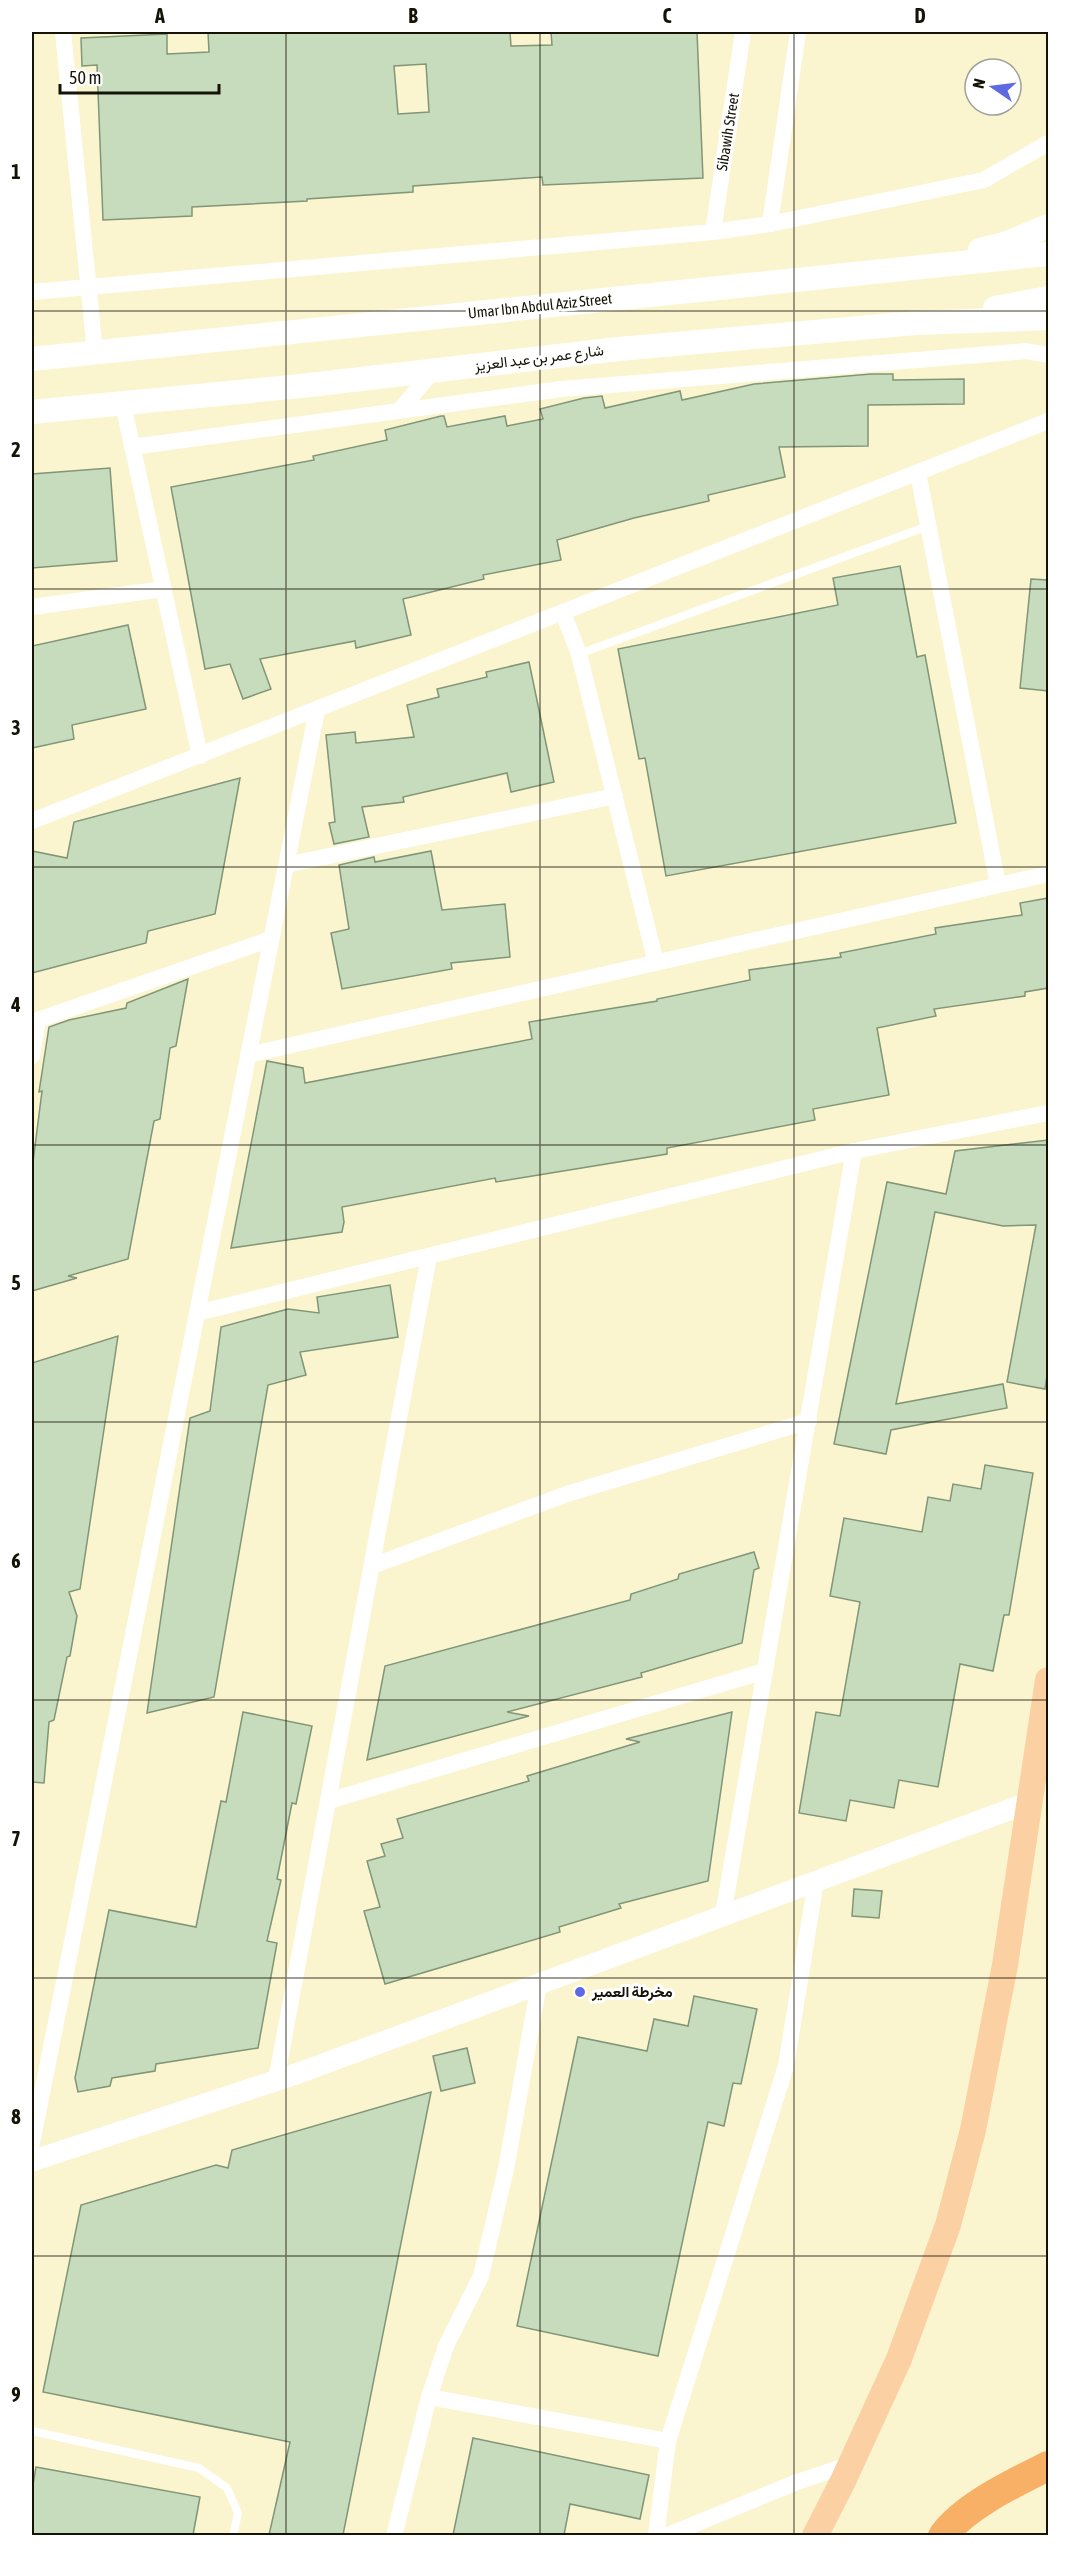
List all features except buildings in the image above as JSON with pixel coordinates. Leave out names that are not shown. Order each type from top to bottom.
[{"type":"highway","points":[[943,2535],[950,2526],[996,2493],[1048,2466]]},
{"type":"main road","points":[[911,268],[1007,243],[1048,225]]},
{"type":"main road","name":"Umar Ibn Abdul Aziz Street","points":[[32,359],[1048,254]]},
{"type":"main road","points":[[916,323],[1048,298]]},
{"type":"main road","name":"شارع عمر بن عبد العزيز","points":[[32,412],[618,349],[916,323],[1048,318]]},
{"type":"main road","points":[[815,2535],[851,2464],[899,2359],[948,2225],[973,2130],[1005,1965],[1048,1680]]},
{"type":"street","points":[[63,32],[95,352]]},
{"type":"street","name":"Sibawih Street","points":[[713,232],[743,32]]},
{"type":"street","points":[[770,224],[798,32]]},
{"type":"street","points":[[32,292],[713,232],[770,224],[984,180],[1048,143]]},
{"type":"street","points":[[132,447],[562,389],[1026,351],[1048,355]]},
{"type":"street","points":[[399,411],[434,370]]},
{"type":"street","points":[[123,404],[200,756]]},
{"type":"street","points":[[32,822],[1048,421]]},
{"type":"street","points":[[918,473],[998,885]]},
{"type":"street","points":[[32,607],[164,589]]},
{"type":"street","points":[[563,613],[579,654],[656,963]]},
{"type":"street","points":[[32,2143],[317,710]]},
{"type":"street","points":[[286,865],[615,796]]},
{"type":"street","points":[[248,1055],[1048,874]]},
{"type":"street","points":[[32,1056],[35,1021],[271,939]]},
{"type":"street","points":[[197,1313],[854,1151],[1048,1113]]},
{"type":"street","points":[[723,1915],[854,1151]]},
{"type":"street","points":[[276,2081],[429,1256]]},
{"type":"street","points":[[372,1566],[567,1494],[809,1421]]},
{"type":"street","points":[[328,1800],[765,1671]]},
{"type":"street","points":[[32,2161],[276,2081],[1030,1802]]},
{"type":"street","points":[[656,2535],[668,2441],[786,2066],[816,1881]]},
{"type":"street","points":[[394,2535],[429,2397],[446,2346],[481,2276],[506,2169],[539,1984]]},
{"type":"street","points":[[429,2397],[668,2441]]},
{"type":"street","points":[[666,2535],[797,2482],[851,2464]]},
{"type":"lane","points":[[579,654],[928,526]]},
{"type":"lane","points":[[32,2431],[199,2468],[227,2487],[238,2513],[233,2535]]},
{"type":"place","name":"مخرطة العمير","points":[[580,1992]]}]
